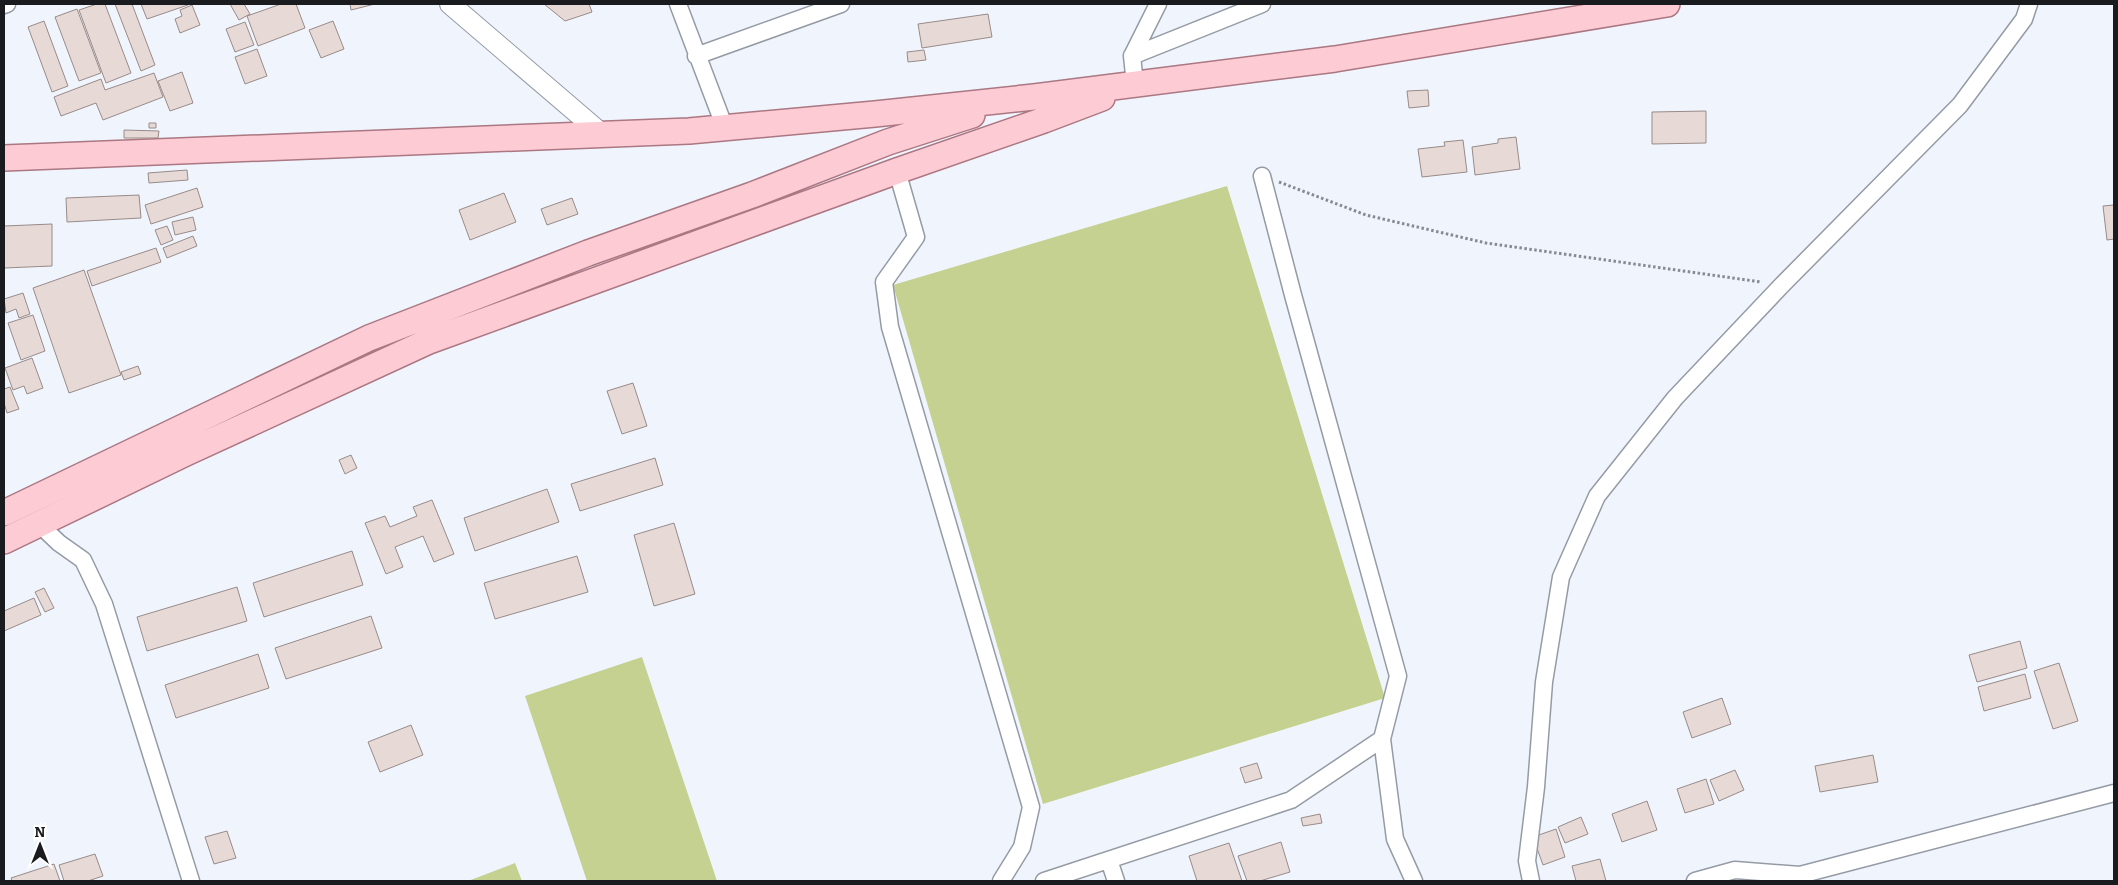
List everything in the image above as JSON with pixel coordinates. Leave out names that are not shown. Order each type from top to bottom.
[{"type":"main road","points":[[4,158],[603,135],[725,128],[1034,97],[1335,58],[1667,4]]},
{"type":"main road","points":[[4,541],[195,449],[429,341],[897,171],[1044,120],[1135,84]]},
{"type":"main road","points":[[4,514],[369,338],[588,253],[752,195],[888,142],[1034,97]]},
{"type":"main road","points":[[875,114],[882,121],[897,171]]},
{"type":"street","points":[[450,4],[603,135]]},
{"type":"street","points":[[678,4],[696,56],[725,128]]},
{"type":"street","points":[[696,56],[841,4]]},
{"type":"street","points":[[1135,84],[1132,56],[1158,4]]},
{"type":"street","points":[[1132,56],[1262,4]]},
{"type":"street","points":[[1531,881],[1527,861],[1536,787],[1544,682],[1561,577],[1597,496],[1675,398],[1782,285],[1960,105],[2024,19],[2029,4]]},
{"type":"street","points":[[897,171],[916,236],[884,282],[890,327],[1031,807],[1022,847],[1001,881]]},
{"type":"street","points":[[1262,176],[1292,295],[1398,676],[1382,739],[1395,839],[1414,881]]},
{"type":"street","points":[[38,524],[83,560],[104,604],[191,881]]},
{"type":"street","points":[[1044,881],[1291,800],[1382,739]]},
{"type":"street","points":[[1695,881],[1736,870],[1801,878],[2114,794]]},
{"type":"street","points":[[1110,860],[1116,881]]},
{"type":"path","points":[[1262,176],[1366,215],[1486,243],[1657,269],[1782,285]]},
{"type":"green space","points":[[1227,186],[1385,698],[1043,804],[893,285]]},
{"type":"green space","points":[[642,657],[717,881],[587,881],[525,696]]},
{"type":"green space","points":[[515,863],[522,881],[468,881]]},
{"type":"building","points":[[97,4],[105,4],[131,73],[106,83],[79,10]]},
{"type":"building","points":[[115,4],[132,4],[155,65],[141,71]]},
{"type":"building","points":[[141,4],[187,4],[188,5],[147,19]]},
{"type":"building","points":[[230,4],[244,4],[250,14],[239,20]]},
{"type":"building","points":[[281,4],[296,4],[305,28],[258,46],[247,16]]},
{"type":"building","points":[[350,4],[375,4],[351,10]]},
{"type":"building","points":[[544,4],[589,4],[592,12],[565,21]]},
{"type":"building","points":[[192,5],[200,25],[180,33],[175,19],[182,16],[180,10]]},
{"type":"building","points":[[77,9],[101,73],[79,81],[55,17]]},
{"type":"building","points":[[988,14],[992,37],[922,48],[918,24]]},
{"type":"building","points":[[44,21],[68,86],[52,92],[28,27]]},
{"type":"building","points":[[333,21],[344,49],[321,58],[309,30]]},
{"type":"building","points":[[245,22],[254,45],[235,52],[226,29]]},
{"type":"building","points":[[257,49],[267,76],[245,84],[235,57]]},
{"type":"building","points":[[924,50],[926,60],[908,62],[907,52]]},
{"type":"building","points":[[182,72],[193,103],[170,111],[158,81]]},
{"type":"building","points":[[154,73],[163,97],[103,120],[96,103],[61,116],[54,97],[101,79],[105,90]]},
{"type":"building","points":[[1428,90],[1429,106],[1409,108],[1407,91]]},
{"type":"building","points":[[1706,111],[1706,143],[1652,144],[1652,112]]},
{"type":"building","points":[[149,123],[156,123],[156,128],[149,128]]},
{"type":"building","points":[[124,130],[159,131],[158,138],[124,138]]},
{"type":"building","points":[[1516,137],[1520,169],[1475,175],[1472,147],[1498,143],[1498,139]]},
{"type":"building","points":[[1463,140],[1467,172],[1422,177],[1418,149],[1445,146],[1444,142]]},
{"type":"building","points":[[187,170],[188,180],[149,183],[148,173]]},
{"type":"building","points":[[197,188],[203,207],[151,224],[145,205]]},
{"type":"building","points":[[504,193],[516,222],[470,240],[459,210]]},
{"type":"building","points":[[139,195],[141,218],[67,222],[66,198]]},
{"type":"building","points":[[572,198],[578,214],[547,225],[541,209]]},
{"type":"building","points":[[2114,205],[2114,239],[2107,240],[2103,206]]},
{"type":"building","points":[[193,217],[196,230],[175,235],[172,222]]},
{"type":"building","points":[[52,224],[52,266],[4,268],[4,226]]},
{"type":"building","points":[[167,226],[173,240],[161,245],[155,230]]},
{"type":"building","points":[[193,236],[197,246],[167,258],[163,248]]},
{"type":"building","points":[[156,248],[161,262],[92,286],[87,271]]},
{"type":"building","points":[[84,270],[121,375],[69,393],[33,288]]},
{"type":"building","points":[[23,293],[30,314],[19,318],[16,309],[6,313],[4,299]]},
{"type":"building","points":[[33,315],[45,351],[21,360],[8,323]]},
{"type":"building","points":[[32,358],[43,388],[27,394],[24,386],[13,390],[5,368]]},
{"type":"building","points":[[138,366],[141,374],[124,380],[121,372]]},
{"type":"building","points":[[633,383],[647,426],[622,434],[607,391]]},
{"type":"building","points":[[10,387],[19,409],[7,413],[4,403],[4,389]]},
{"type":"building","points":[[351,455],[357,468],[345,474],[339,460]]},
{"type":"building","points":[[655,458],[663,485],[580,511],[571,484]]},
{"type":"building","points":[[547,489],[559,522],[475,551],[464,518]]},
{"type":"building","points":[[432,500],[454,554],[434,562],[423,536],[395,547],[403,567],[386,574],[365,523],[385,516],[390,527],[417,516],[413,507]]},
{"type":"building","points":[[674,523],[695,594],[654,606],[634,535]]},
{"type":"building","points":[[352,551],[363,585],[264,617],[253,583]]},
{"type":"building","points":[[577,556],[588,592],[495,619],[484,583]]},
{"type":"building","points":[[237,587],[247,621],[147,651],[137,617]]},
{"type":"building","points":[[44,588],[54,608],[45,612],[35,592]]},
{"type":"building","points":[[34,598],[41,615],[4,631],[4,611]]},
{"type":"building","points":[[371,616],[382,648],[286,679],[275,648]]},
{"type":"building","points":[[2020,641],[2027,668],[1977,682],[1969,655]]},
{"type":"building","points":[[258,654],[269,688],[176,718],[165,685]]},
{"type":"building","points":[[2059,663],[2078,721],[2053,729],[2034,671]]},
{"type":"building","points":[[2025,674],[2031,698],[1984,711],[1978,687]]},
{"type":"building","points":[[1722,698],[1731,724],[1692,738],[1683,712]]},
{"type":"building","points":[[411,725],[423,755],[380,772],[368,742]]},
{"type":"building","points":[[1873,755],[1878,782],[1820,792],[1815,766]]},
{"type":"building","points":[[1257,763],[1262,778],[1245,783],[1240,768]]},
{"type":"building","points":[[1735,770],[1744,790],[1719,801],[1710,780]]},
{"type":"building","points":[[1706,779],[1714,804],[1685,813],[1677,789]]},
{"type":"building","points":[[1647,801],[1657,830],[1622,842],[1612,814]]},
{"type":"building","points":[[1320,814],[1322,823],[1303,826],[1301,818]]},
{"type":"building","points":[[1581,817],[1588,834],[1565,843],[1558,827]]},
{"type":"building","points":[[1556,829],[1565,857],[1543,865],[1533,837]]},
{"type":"building","points":[[227,831],[236,858],[214,864],[205,837]]},
{"type":"building","points":[[1281,842],[1290,872],[1260,881],[1247,881],[1238,856]]},
{"type":"building","points":[[1229,843],[1242,881],[1197,881],[1189,856]]},
{"type":"building","points":[[95,854],[103,876],[88,881],[64,881],[59,865]]},
{"type":"building","points":[[1600,859],[1606,881],[1576,881],[1572,866]]},
{"type":"building","points":[[54,864],[60,881],[12,881],[11,878]]}]
